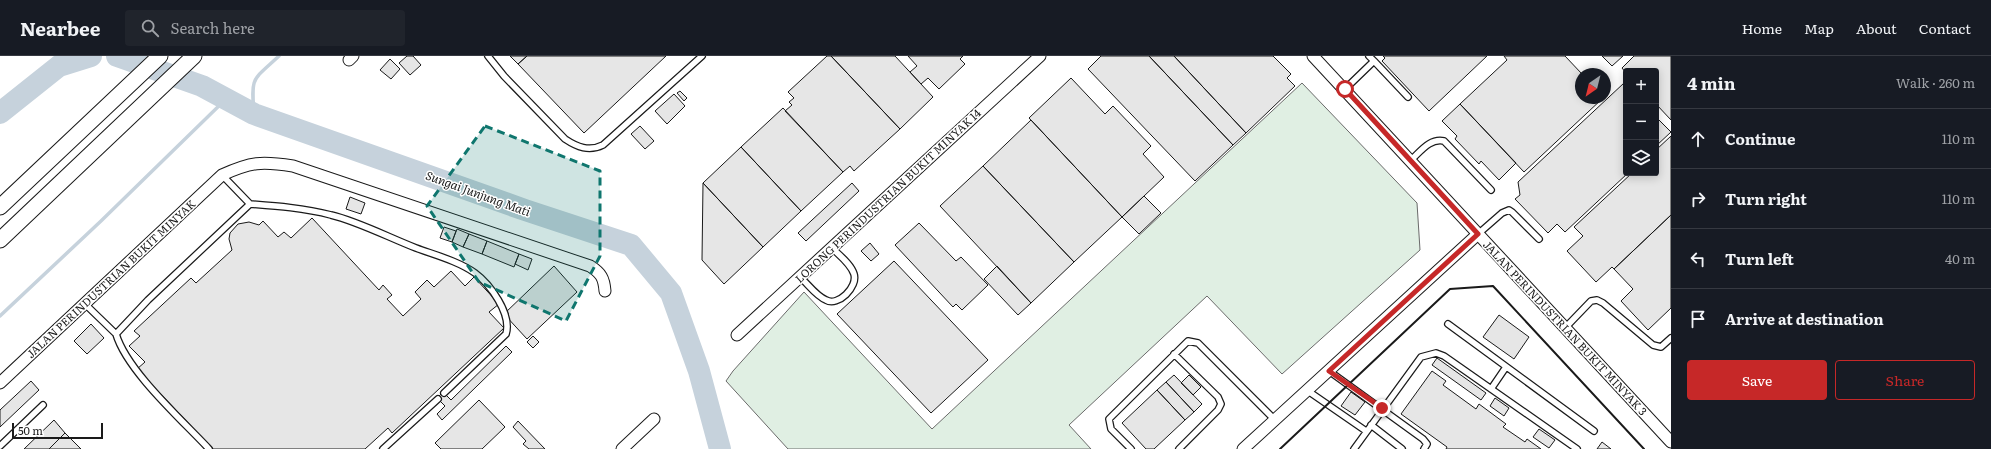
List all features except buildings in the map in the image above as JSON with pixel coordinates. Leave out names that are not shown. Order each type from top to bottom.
[{"type":"main road","points":[[0,207],[160,56]]},
{"type":"main road","points":[[0,240],[194,56]]},
{"type":"street","name":"LORONG PERINDUSTRIAN BUKIT MINYAK 14","points":[[737,336],[1040,56]]},
{"type":"street","name":"JALAN PERINDUSTRIAN BUKIT MINYAK 3","points":[[1313,56],[1671,442]]},
{"type":"street","name":"JALAN PERINDUSTRIAN BUKIT MINYAK","points":[[0,383],[222,175],[245,165],[261,162],[293,166],[590,266],[598,271],[604,279],[605,291]]},
{"type":"street","points":[[1243,449],[1478,234]]},
{"type":"street","points":[[622,449],[654,419]]},
{"type":"lane","points":[[488,56],[504,76],[565,139],[575,146],[595,149],[603,145],[702,56]]},
{"type":"lane","points":[[1369,56],[1408,97]]},
{"type":"lane","points":[[1345,89],[1374,61]]},
{"type":"lane","points":[[1411,160],[1431,142],[1437,140],[1444,141],[1491,190]]},
{"type":"lane","points":[[222,175],[250,204],[298,208],[332,215],[467,268],[486,282],[497,297],[508,330],[506,334],[444,393]]},
{"type":"lane","points":[[116,334],[148,300],[250,204]]},
{"type":"lane","points":[[1478,234],[1502,213],[1509,210],[1539,238]]},
{"type":"lane","points":[[800,277],[825,300],[831,302],[837,301],[853,287],[855,280],[852,268],[832,248]]},
{"type":"lane","points":[[1565,328],[1591,301],[1597,300],[1603,303],[1653,345],[1661,347],[1671,338]]},
{"type":"lane","points":[[85,304],[116,334],[124,353],[137,371],[209,449]]},
{"type":"lane","points":[[1448,324],[1594,431]]},
{"type":"lane","points":[[1131,449],[1112,429],[1110,419],[1188,341],[1198,343],[1275,420]]},
{"type":"lane","points":[[1174,354],[1218,397],[1221,404],[1218,410],[1179,449]]},
{"type":"lane","points":[[1354,449],[1382,408],[1421,357],[1428,354],[1436,354],[1444,356],[1577,449]]},
{"type":"lane","points":[[1491,389],[1506,367]]},
{"type":"lane","points":[[1329,371],[1424,439],[1427,444],[1424,449]]},
{"type":"lane","points":[[1308,390],[1366,431]]},
{"type":"lane","points":[[383,449],[438,399]]},
{"type":"lane","points":[[0,446],[43,405]]},
{"type":"lane","points":[[1370,426],[1402,449]]},
{"type":"highlighted area","points":[[485,126],[600,171],[600,256],[566,321],[479,282],[427,206]]},
{"type":"green space","points":[[1302,83],[1417,203],[1420,250],[1282,374],[1207,296],[1069,425],[1091,449],[788,449],[726,381],[733,371],[804,292],[932,429]]},
{"type":"waterway","name":"Sungai Junjung Mati","points":[[0,113],[59,66],[91,56]]},
{"type":"waterway","name":"Sungai Junjung Mati","points":[[117,56],[202,86],[254,114],[525,210],[631,245],[671,293],[699,371],[720,449]]},
{"type":"waterway","points":[[254,114],[253,86],[255,80],[258,75],[279,56]]},
{"type":"waterway","points":[[0,316],[101,221],[226,99]]},
{"type":"wall","points":[[1280,449],[1450,289],[1493,286],[1644,449]]},
{"type":"route","points":[[1345,89],[1478,234],[1329,371],[1382,408]]}]
